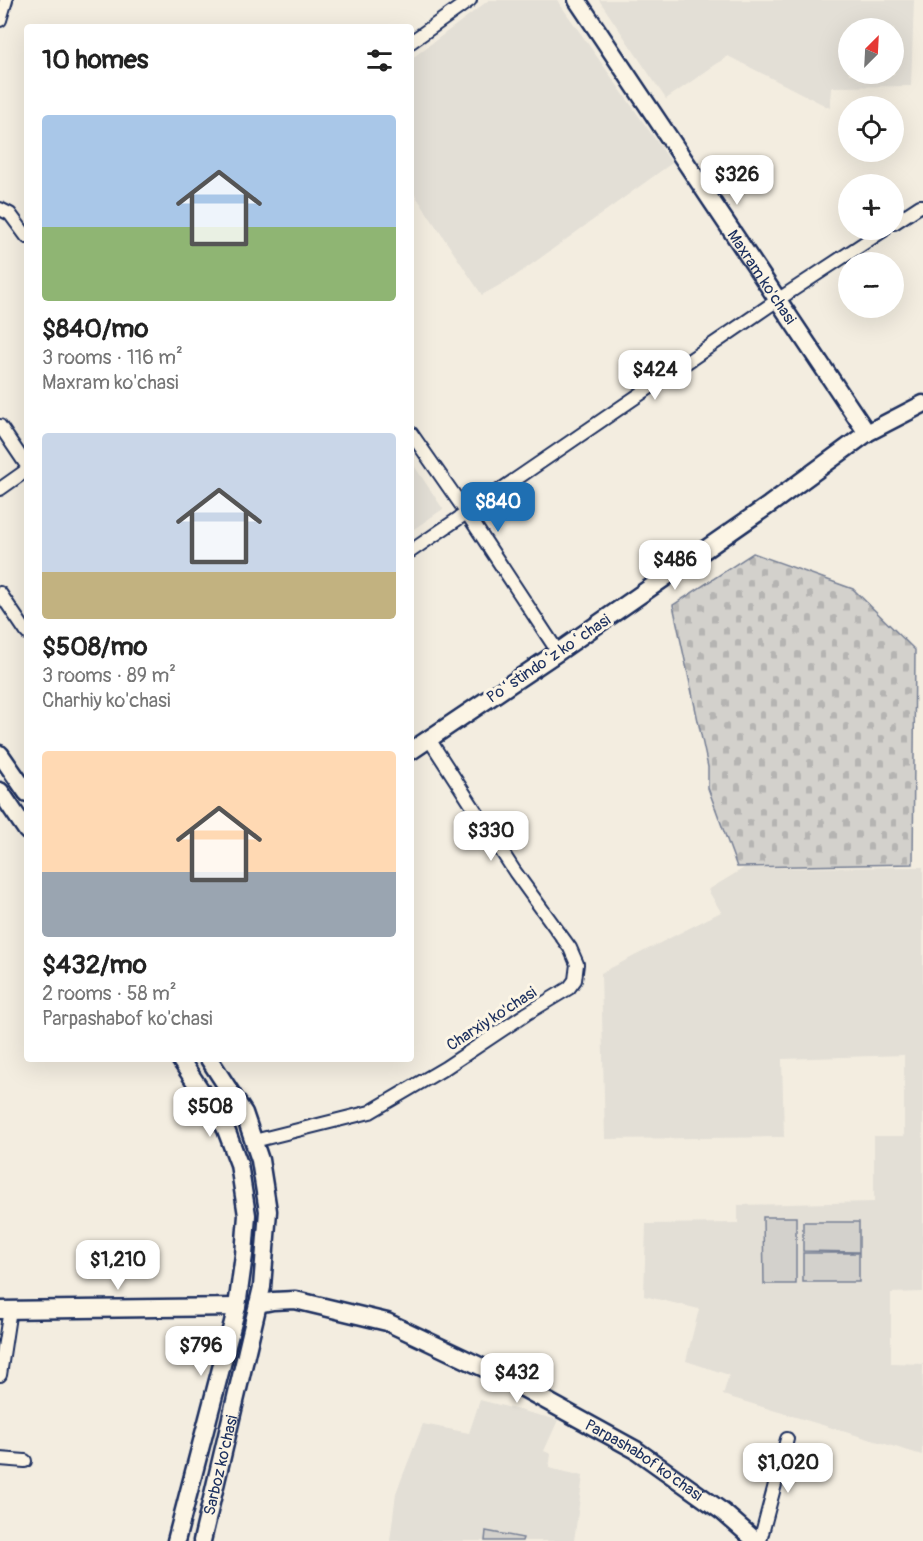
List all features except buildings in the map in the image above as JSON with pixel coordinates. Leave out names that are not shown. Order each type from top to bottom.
[{"type":"main road","name":"Maxram ko'chasi","points":[[577,0],[867,433]]},
{"type":"main road","name":"Poʻstindoʻz koʻchasi","points":[[414,749],[769,505],[867,433],[923,404]]},
{"type":"main road","points":[[0,754],[24,789]]},
{"type":"main road","points":[[0,791],[24,827]]},
{"type":"main road","name":"Sarboz ko'chasi","points":[[176,1541],[237,1307],[247,1215],[239,1164],[225,1127],[182,1062]]},
{"type":"main road","name":"Sarboz ko'chasi","points":[[202,1541],[258,1304],[265,1263],[268,1211],[260,1160],[244,1113],[210,1062]]},
{"type":"main road","name":"Parpashabof ko'chasi","points":[[258,1304],[295,1300],[387,1322],[503,1377],[636,1450],[723,1512],[758,1541]]},
{"type":"main road","points":[[5,1310],[237,1307]]},
{"type":"street","points":[[0,20],[6,0]]},
{"type":"street","points":[[414,40],[470,0]]},
{"type":"street","points":[[904,217],[921,206]]},
{"type":"street","points":[[0,209],[10,214],[24,233]]},
{"type":"street","points":[[414,549],[778,299],[869,240]]},
{"type":"street","points":[[0,426],[24,461]]},
{"type":"street","points":[[414,437],[558,652]]},
{"type":"street","points":[[0,489],[24,472]]},
{"type":"street","points":[[0,593],[24,629]]},
{"type":"street","name":"Charxiy ko'chasi","points":[[254,1141],[370,1112],[445,1068],[569,988],[575,980],[578,964],[570,948],[515,872],[429,739]]},
{"type":"street","points":[[0,1375],[5,1310]]},
{"type":"street","points":[[758,1541],[788,1439]]},
{"type":"street","points":[[0,1459],[25,1461]]},
{"type":"shaded area","points":[[489,0],[557,0],[672,163],[514,277],[482,295],[414,193],[414,57]]},
{"type":"shaded area","points":[[599,0],[914,0],[911,86],[831,87],[830,108],[728,56],[666,99]]},
{"type":"shaded area","points":[[414,466],[443,509],[414,529]]},
{"type":"shaded area","points":[[923,867],[923,1292],[891,1293],[891,1363],[923,1364],[922,1455],[723,1395],[729,1375],[686,1361],[699,1309],[644,1296],[646,1224],[738,1223],[738,1205],[874,1202],[874,1136],[904,1136],[904,1055],[782,1059],[784,1137],[605,1139],[601,973],[721,912],[708,890],[744,868]]},
{"type":"shaded area","points":[[480,1400],[558,1420],[544,1451],[551,1454],[549,1468],[583,1476],[574,1541],[390,1541],[396,1493],[423,1424],[469,1433]]},
{"type":"green space","points":[[753,553],[853,589],[915,650],[913,864],[737,867],[708,788],[708,767],[673,605]]},
{"type":"green space","points":[[763,1217],[796,1217],[796,1284],[764,1284]]},
{"type":"green space","points":[[803,1222],[859,1222],[859,1252],[803,1251]]},
{"type":"green space","points":[[803,1253],[859,1253],[859,1282],[803,1282]]},
{"type":"green space","points":[[486,1531],[523,1538],[522,1541],[485,1541]]}]
